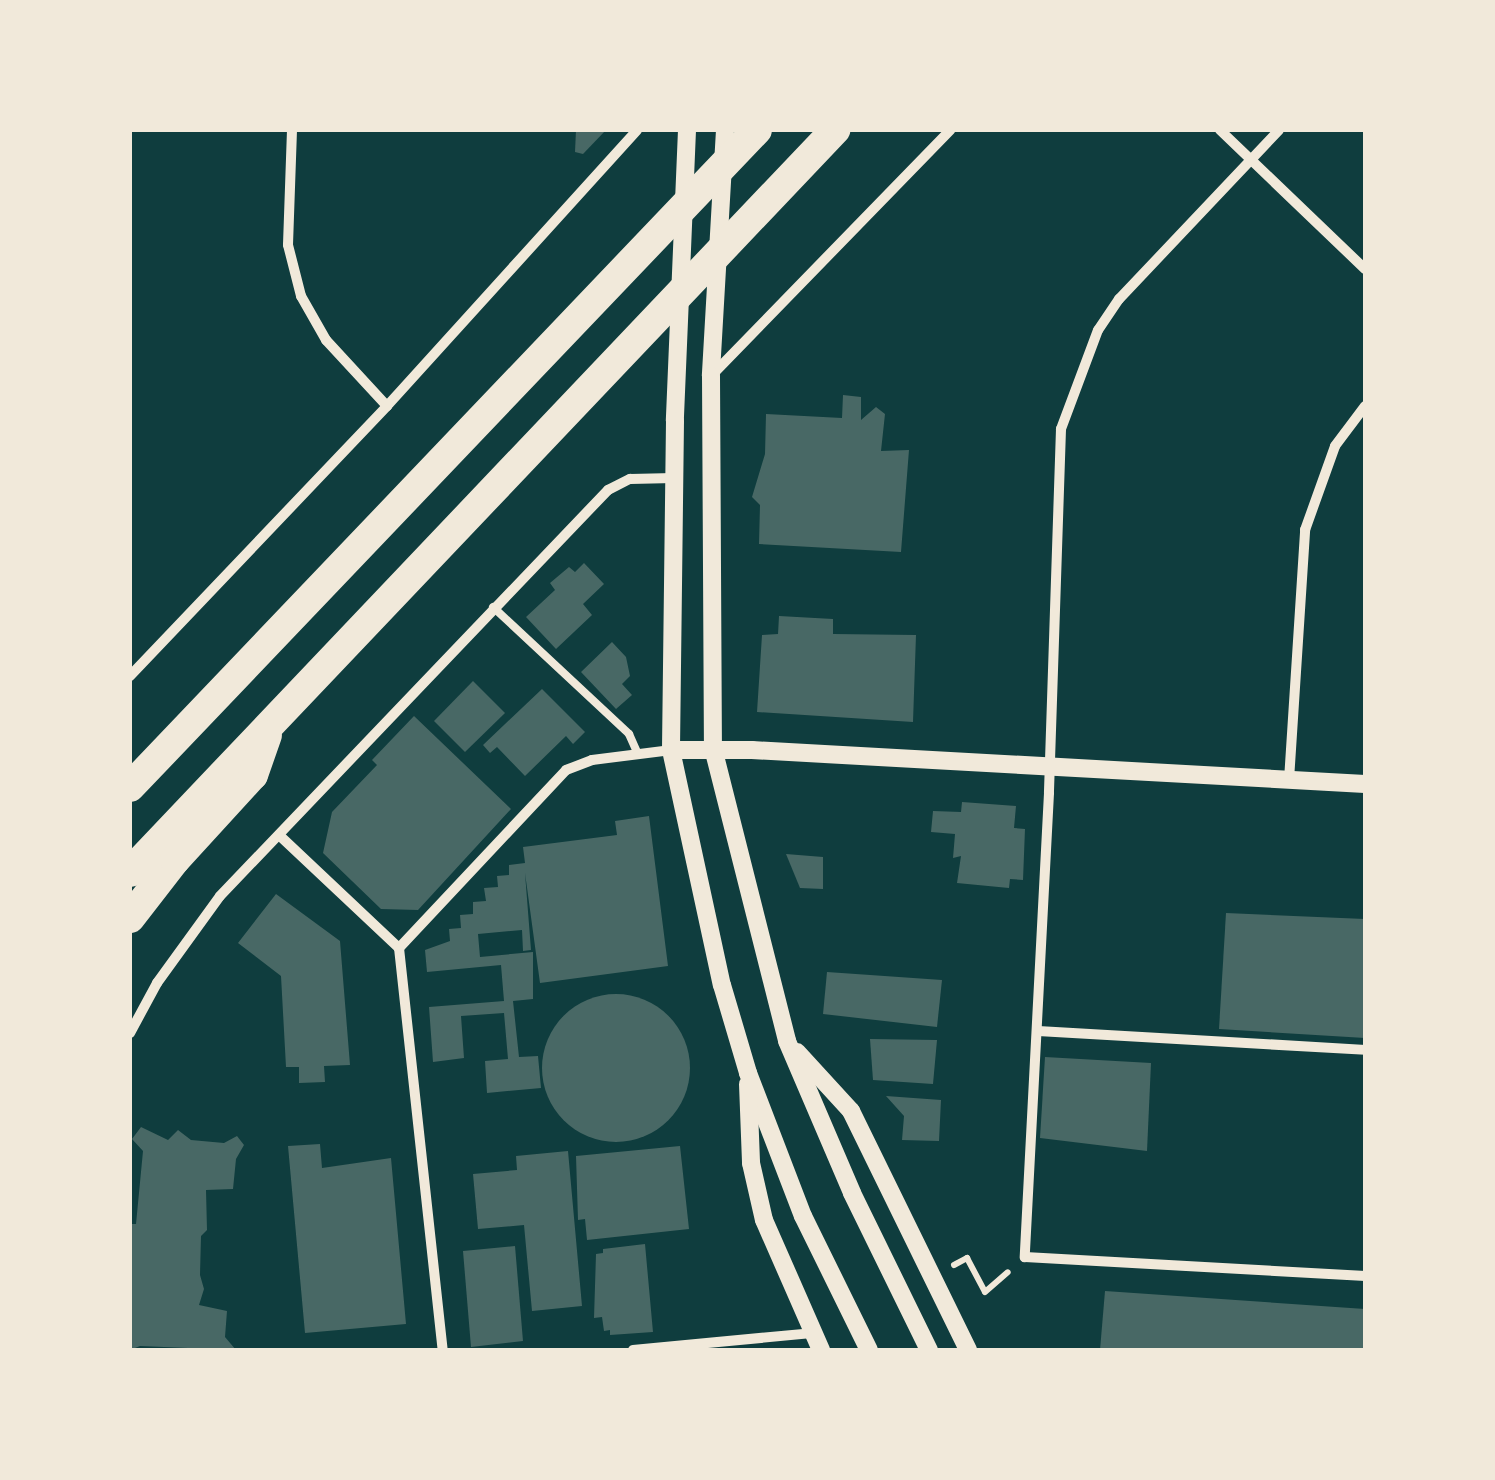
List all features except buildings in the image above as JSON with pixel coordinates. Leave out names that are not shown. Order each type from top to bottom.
[{"type":"highway","points":[[130,787],[757,130]]},
{"type":"highway","points":[[130,872],[835,130]]},
{"type":"highway","points":[[130,918],[174,860],[253,776],[272,723]]},
{"type":"street","points":[[292,130],[288,244],[301,296],[326,340],[387,406]]},
{"type":"street","points":[[130,676],[387,406],[637,130]]},
{"type":"street","points":[[687,130],[675,421],[671,750],[722,985],[748,1072],[803,1216],[870,1350]]},
{"type":"street","points":[[724,130],[711,376],[713,748],[786,1041],[852,1192],[928,1350]]},
{"type":"street","points":[[711,376],[950,130]]},
{"type":"street","points":[[1220,130],[1365,269]]},
{"type":"street","points":[[1279,130],[1118,298],[1098,330],[1061,429],[1050,767],[1025,1257],[1365,1276]]},
{"type":"street","points":[[1289,780],[1305,530],[1335,446],[1365,406]]},
{"type":"street","points":[[130,1033],[157,983],[220,896],[608,490],[630,478],[674,478]]},
{"type":"street","points":[[399,948],[566,770],[592,760],[713,748],[1365,784]]},
{"type":"street","points":[[279,835],[399,948],[442,1350]]},
{"type":"street","points":[[1038,1031],[1365,1050]]},
{"type":"street","points":[[786,1041],[852,1111],[968,1350]]},
{"type":"street","points":[[633,1350],[818,1341],[764,1220],[746,1125],[748,1072]]},
{"type":"lane","points":[[493,608],[629,734],[638,754]]},
{"type":"path","points":[[954,1265],[967,1258],[985,1292],[1025,1257]]}]
